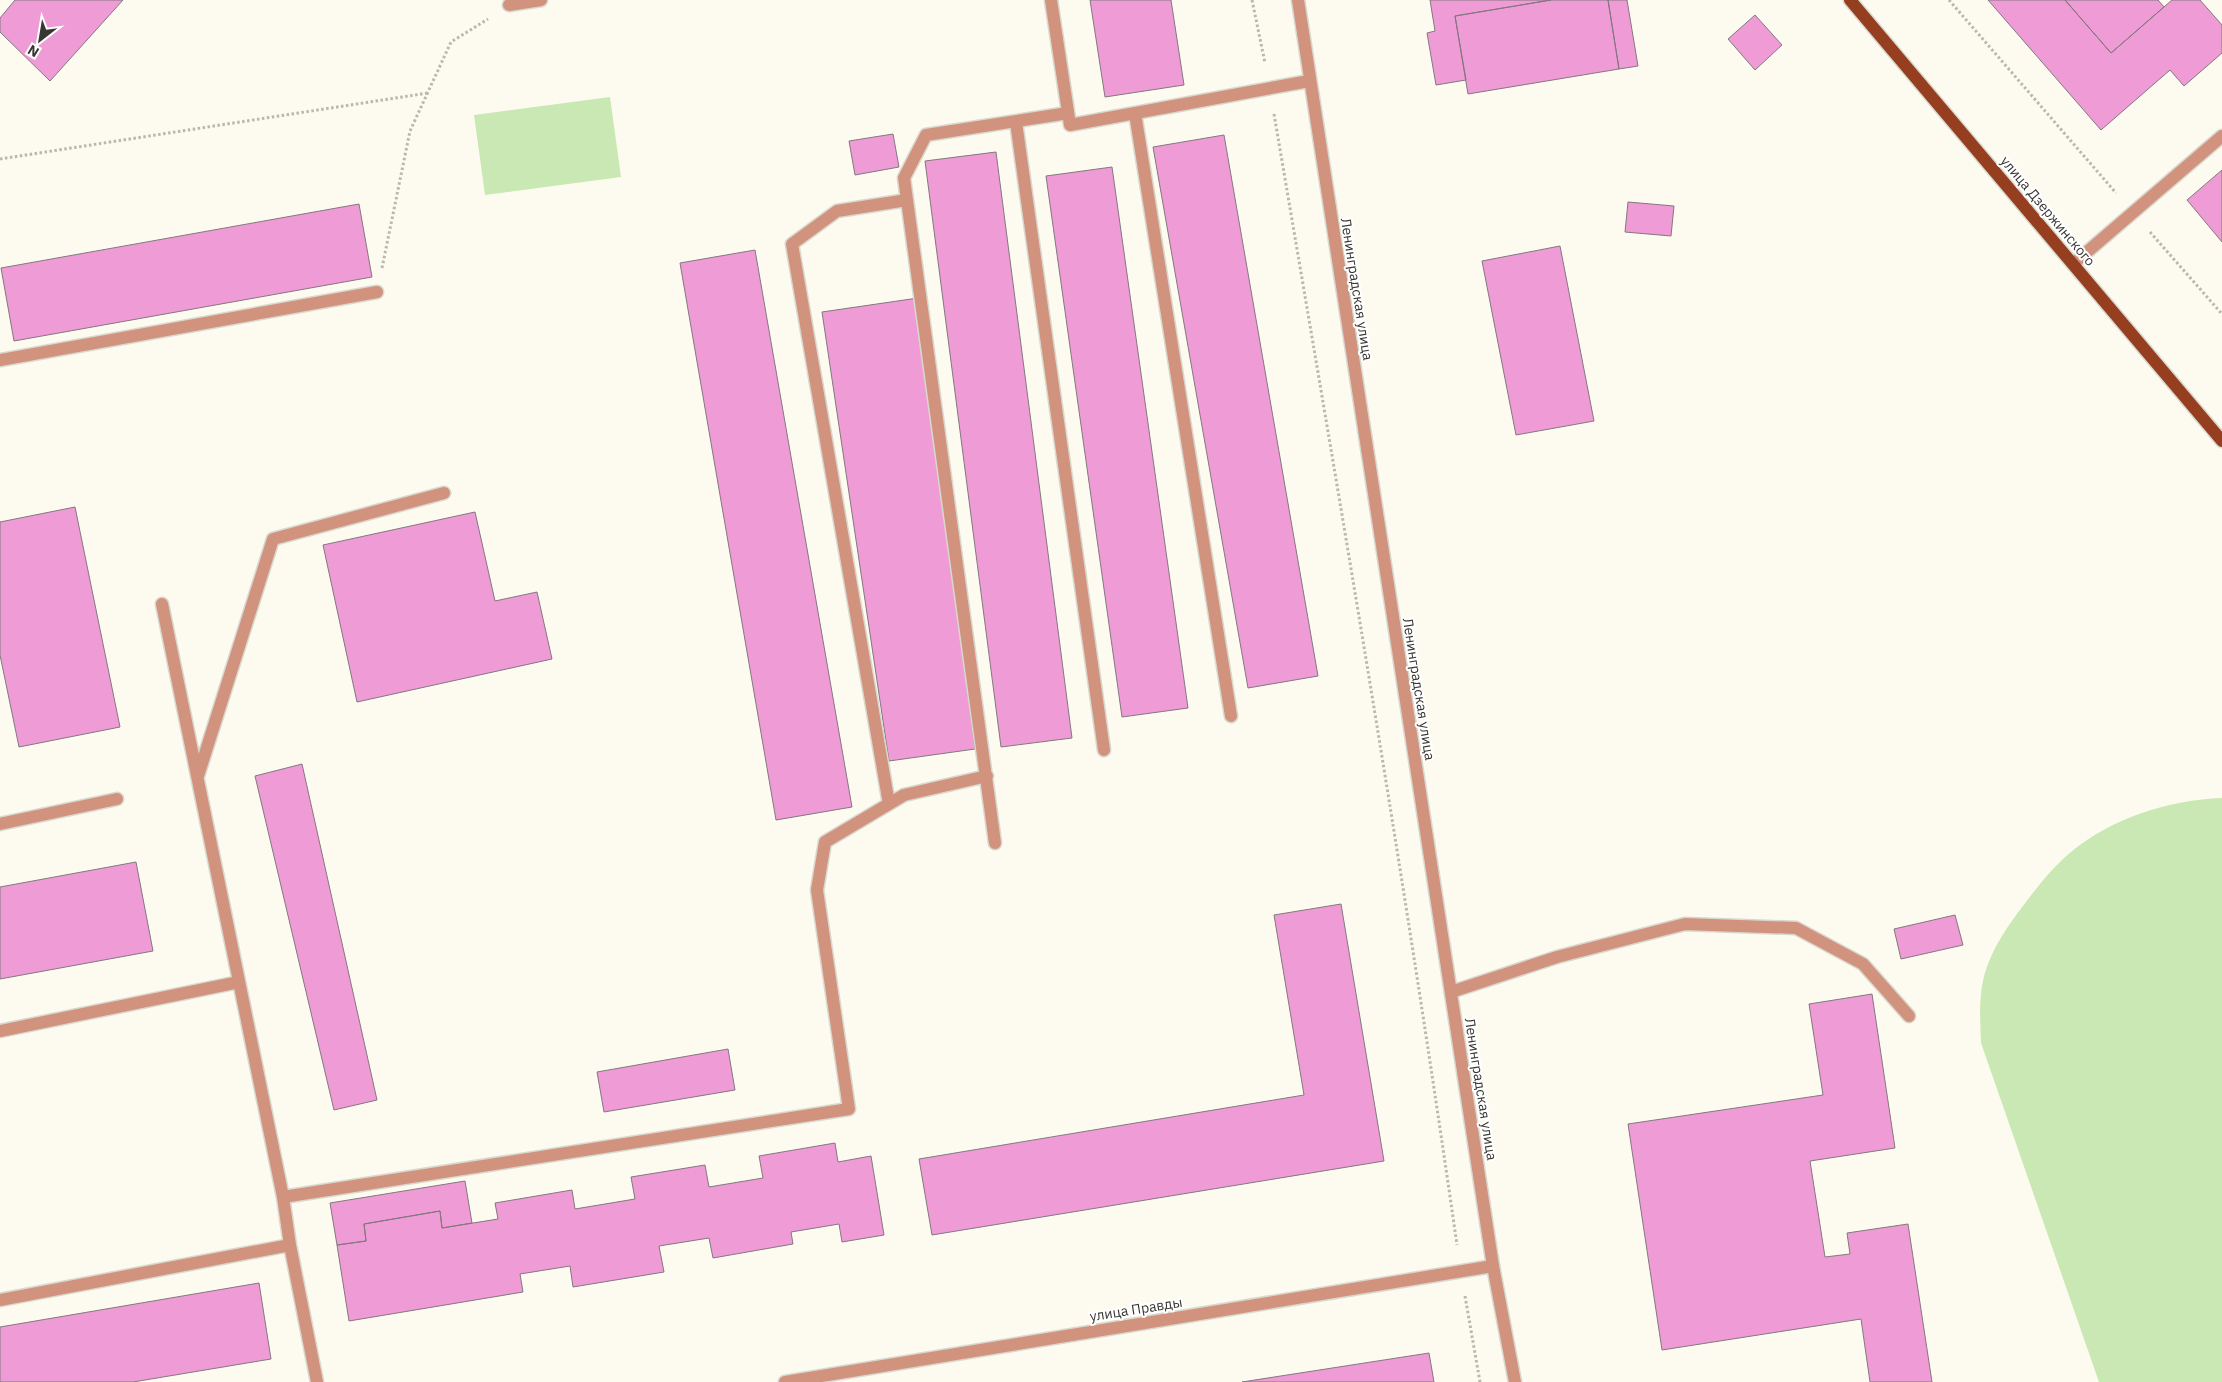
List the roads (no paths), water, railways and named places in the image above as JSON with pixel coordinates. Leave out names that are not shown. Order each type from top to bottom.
[{"type":"main road","name":"улица Дзержинского","points":[[1850,0],[2222,441]]},
{"type":"street","points":[[509,5],[541,0]]},
{"type":"street","points":[[1051,0],[1070,125],[1309,82]]},
{"type":"street","name":"Ленинградская улица","points":[[1298,0],[1309,82],[1493,1266],[1515,1382]]},
{"type":"street","points":[[995,843],[904,178],[926,135],[1068,113]]},
{"type":"street","points":[[1135,113],[1231,716]]},
{"type":"street","points":[[1016,122],[1104,750]]},
{"type":"street","points":[[2073,264],[2222,136]]},
{"type":"street","points":[[889,804],[792,244],[837,211],[907,200]]},
{"type":"street","points":[[0,360],[377,292]]},
{"type":"street","points":[[198,778],[273,538],[444,493]]},
{"type":"street","points":[[162,604],[283,1197],[290,1245],[317,1382]]},
{"type":"street","points":[[283,1197],[850,1109],[817,890],[825,842],[904,795],[986,776]]},
{"type":"street","points":[[0,824],[117,799]]},
{"type":"street","points":[[1451,992],[1557,957],[1685,924],[1796,928],[1863,964],[1909,1016]]},
{"type":"street","points":[[0,1031],[239,982]]},
{"type":"street","points":[[0,1300],[290,1245]]},
{"type":"street","name":"улица Правды","points":[[785,1382],[1493,1266]]}]
